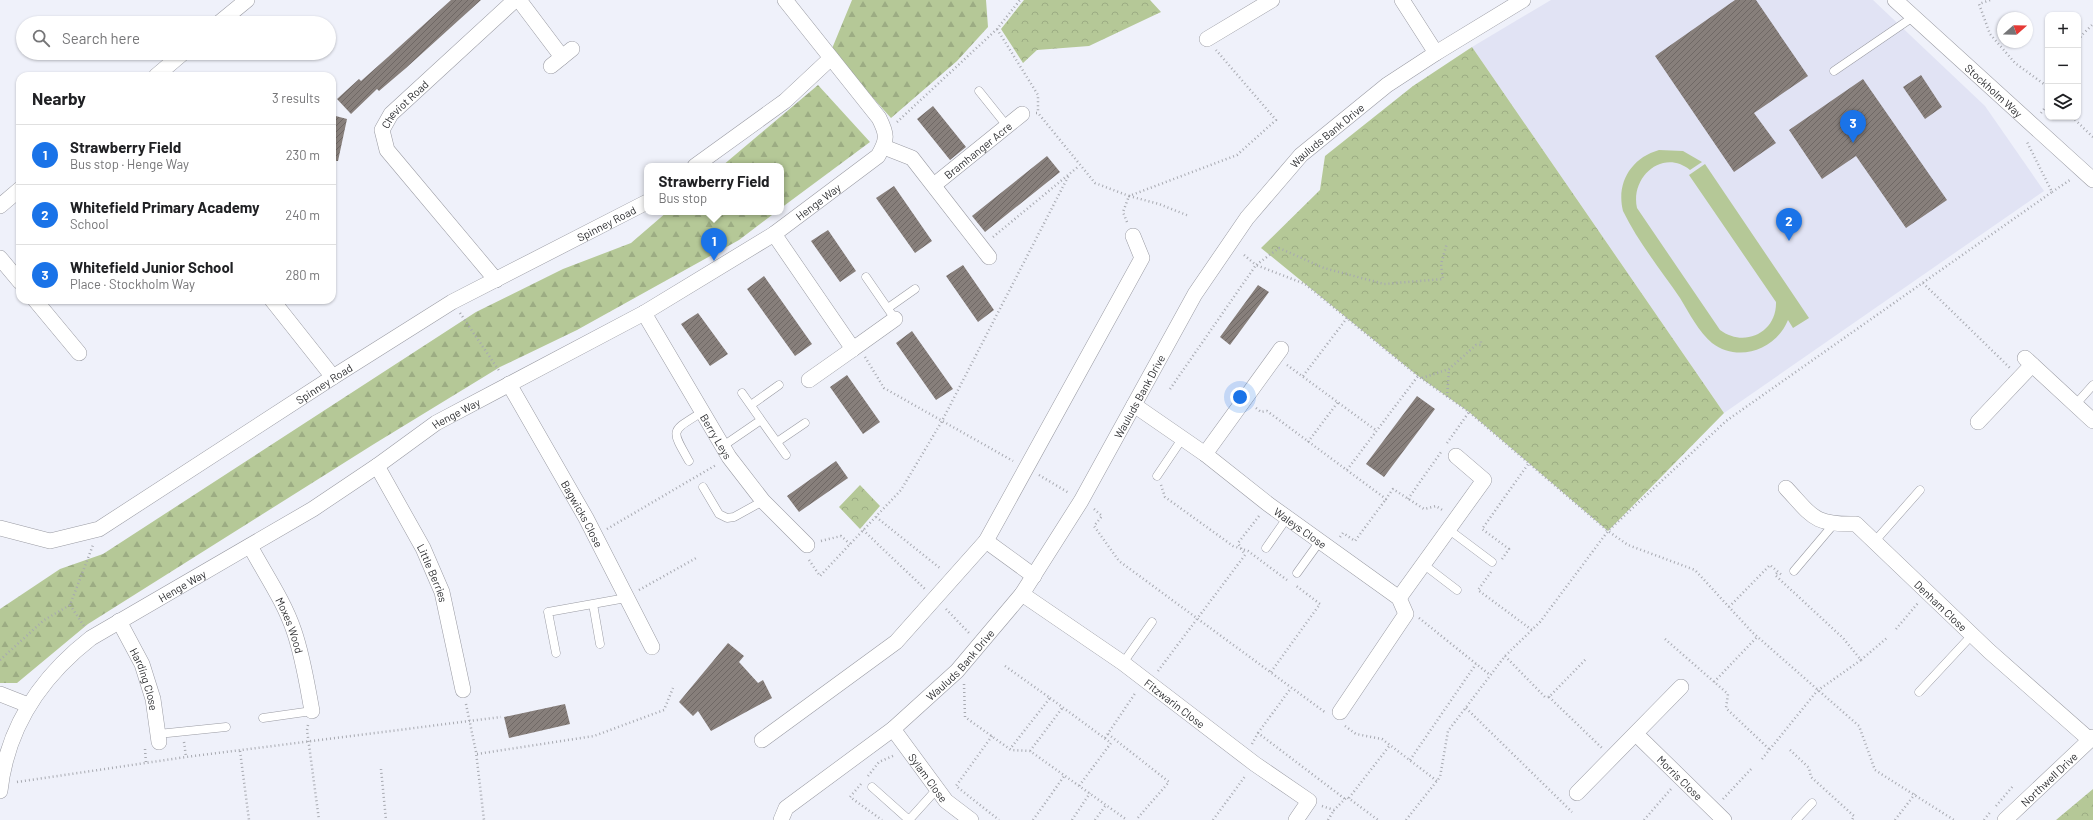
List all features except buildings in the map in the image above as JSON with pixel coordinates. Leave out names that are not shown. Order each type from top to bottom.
[{"type":"street","points":[[228,16],[247,0]]},
{"type":"street","name":"Cheviot Road","points":[[496,280],[387,150],[382,130],[391,114],[515,0]]},
{"type":"street","points":[[519,0],[562,57]]},
{"type":"street","points":[[785,0],[878,118],[886,133],[884,147]]},
{"type":"street","points":[[1207,39],[1272,0]]},
{"type":"street","points":[[1402,0],[1436,53]]},
{"type":"street","name":"Wauluds Bank Drive","points":[[781,820],[786,808],[893,729],[957,671],[1022,594],[1082,501],[1195,294],[1247,218],[1301,155],[1387,86],[1436,53],[1523,0]]},
{"type":"street","name":"Stockholm Way","points":[[1895,0],[2093,180]]},
{"type":"street","points":[[700,163],[785,101],[831,58]]},
{"type":"street","points":[[161,72],[175,60]]},
{"type":"street","name":"Bramhanger Acre","points":[[934,185],[1022,114]]},
{"type":"street","name":"Bramhanger Acre","points":[[884,147],[912,158],[989,257]]},
{"type":"street","name":"Henge Way","points":[[0,788],[2,775],[18,726],[28,705],[47,680],[72,653],[91,638],[313,509],[377,466],[436,423],[644,313],[774,234],[878,156],[884,147]]},
{"type":"street","points":[[0,206],[16,192]]},
{"type":"street","name":"Spinney Road","points":[[0,528],[50,541],[100,529],[333,377],[452,302],[644,204]]},
{"type":"street","points":[[774,234],[853,349]]},
{"type":"street","points":[[762,740],[896,642],[986,541],[1028,469],[1142,258],[1133,236]]},
{"type":"street","points":[[0,258],[16,277]]},
{"type":"street","points":[[38,304],[79,353]]},
{"type":"street","points":[[275,304],[333,377]]},
{"type":"street","name":"Berry Leys","points":[[644,313],[726,452],[763,501],[808,545]]},
{"type":"street","points":[[809,380],[853,349],[892,314]]},
{"type":"street","points":[[1205,454],[1278,353]]},
{"type":"street","points":[[1978,422],[2021,378],[2028,362],[2093,421]]},
{"type":"street","name":"Bagwicks Close","points":[[508,384],[595,536],[652,647]]},
{"type":"street","name":"Waleys Close","points":[[1134,405],[1205,454],[1268,504],[1399,598]]},
{"type":"street","points":[[1337,717],[1406,614],[1399,598],[1484,480],[1448,450]]},
{"type":"street","name":"Little Berries","points":[[377,466],[423,548],[442,592],[463,690]]},
{"type":"street","name":"Denham Close","points":[[1786,488],[1815,519],[1833,525],[1856,524],[1972,635],[2092,738]]},
{"type":"street","points":[[986,541],[1034,576]]},
{"type":"street","name":"Moxes Wood","points":[[250,546],[279,597],[294,629],[304,663],[312,711]]},
{"type":"street","name":"Fitzwarin Close","points":[[1022,594],[1123,663],[1250,760],[1309,801]]},
{"type":"street","name":"Harding Close","points":[[119,621],[142,664],[153,699],[158,738]]},
{"type":"street","points":[[1577,793],[1681,687]]},
{"type":"street","points":[[0,694],[28,705]]},
{"type":"street","name":"Sylam Close","points":[[893,729],[946,801],[971,820]]},
{"type":"street","name":"Morris Close","points":[[1636,734],[1724,820]]},
{"type":"street","name":"Northwell Drive","points":[[2005,820],[2092,738]]},
{"type":"street","points":[[1296,820],[1309,801]]},
{"type":"lane","points":[[1834,71],[1913,17]]},
{"type":"lane","points":[[979,91],[1007,126]]},
{"type":"lane","points":[[866,277],[892,314],[916,289]]},
{"type":"lane","points":[[751,405],[779,385]]},
{"type":"lane","points":[[2076,404],[2093,385]]},
{"type":"lane","points":[[742,393],[786,455]]},
{"type":"lane","points":[[689,461],[675,437],[675,432],[678,428],[702,412]]},
{"type":"lane","points":[[726,452],[761,420]]},
{"type":"lane","points":[[777,442],[804,423]]},
{"type":"lane","points":[[1157,476],[1182,439]]},
{"type":"lane","points":[[703,487],[719,514],[727,518],[734,517],[763,501]]},
{"type":"lane","points":[[1875,541],[1920,490]]},
{"type":"lane","points":[[1266,548],[1287,518]]},
{"type":"lane","points":[[1451,524],[1494,564]]},
{"type":"lane","points":[[1794,571],[1833,525]]},
{"type":"lane","points":[[1297,573],[1326,545]]},
{"type":"lane","points":[[1423,564],[1457,590]]},
{"type":"lane","points":[[556,653],[548,612],[626,598]]},
{"type":"lane","points":[[593,604],[600,644]]},
{"type":"lane","points":[[1123,663],[1152,622]]},
{"type":"lane","points":[[1919,692],[1972,635]]},
{"type":"lane","points":[[263,718],[312,711]]},
{"type":"lane","points":[[158,738],[226,727]]},
{"type":"lane","points":[[872,787],[909,820],[937,789]]},
{"type":"lane","points":[[1796,820],[1812,803]]},
{"type":"path","points":[[895,123],[997,29],[1020,0]]},
{"type":"path","points":[[1990,0],[1979,4],[1990,34],[2015,63],[2045,85]]},
{"type":"path","points":[[2081,36],[2093,24]]},
{"type":"path","points":[[997,29],[1038,95],[1038,113],[1094,183],[1129,196],[1159,204],[1189,216]]},
{"type":"path","points":[[1133,236],[1123,212],[1129,196],[1237,155],[1276,120],[1207,39]]},
{"type":"path","points":[[1022,114],[1038,113]]},
{"type":"path","points":[[2075,120],[2093,137]]},
{"type":"path","points":[[2024,137],[2052,192]]},
{"type":"path","points":[[989,257],[993,236],[1079,166]]},
{"type":"path","points":[[850,544],[841,536],[808,545],[809,562],[820,576],[901,490],[942,421],[1069,175]]},
{"type":"path","points":[[1406,820],[1440,777],[1448,731],[1505,656],[1540,622],[1608,531],[1726,421],[2071,180]]},
{"type":"path","points":[[1170,389],[1256,265],[1279,248],[1324,268],[1384,284],[1443,280],[1441,264],[1447,242]]},
{"type":"path","points":[[1244,255],[1256,265],[1305,284],[1418,376],[1469,412],[1608,531],[1628,544],[1695,570],[1757,637],[1859,726],[1875,770],[1915,794],[1952,819]]},
{"type":"path","points":[[1923,283],[2021,378]]},
{"type":"path","points":[[452,302],[508,384]]},
{"type":"path","points":[[1303,376],[1347,318]]},
{"type":"path","points":[[1421,378],[1449,369],[1476,345],[1481,345],[1481,341]]},
{"type":"path","points":[[853,349],[862,352],[884,388],[1072,495]]},
{"type":"path","points":[[1278,353],[1303,376],[1377,431]]},
{"type":"path","points":[[1447,397],[1449,369]]},
{"type":"path","points":[[1347,470],[1418,376]]},
{"type":"path","points":[[1245,399],[1261,412],[1267,412],[1386,499]]},
{"type":"path","points":[[1308,442],[1338,402]]},
{"type":"path","points":[[1408,498],[1448,450],[1469,412]]},
{"type":"path","points":[[595,536],[726,452]]},
{"type":"path","points":[[1501,560],[1509,549],[1482,529],[1529,463]]},
{"type":"path","points":[[1157,476],[1165,497],[1233,546],[1248,551],[1320,604],[1271,672]]},
{"type":"path","points":[[1326,545],[1342,533],[1355,541],[1394,489],[1424,509],[1436,506],[1451,524]]},
{"type":"path","points":[[1105,738],[1147,681],[1198,618],[1245,555],[1238,543],[1268,504]]},
{"type":"path","points":[[1092,507],[1102,516],[1094,526],[1119,561],[1291,688],[1337,717],[1356,734],[1382,739],[1437,781]]},
{"type":"path","points":[[876,517],[953,578]]},
{"type":"path","points":[[0,660],[7,656],[44,620],[70,605],[100,529]]},
{"type":"path","points":[[863,530],[972,636]]},
{"type":"path","points":[[626,598],[698,557]]},
{"type":"path","points":[[1494,564],[1478,590],[1532,630]]},
{"type":"path","points":[[1729,607],[1770,565],[1784,577],[1794,571]]},
{"type":"path","points":[[1778,572],[1775,575],[1843,638],[1861,660]]},
{"type":"path","points":[[1896,628],[1927,592]]},
{"type":"path","points":[[70,605],[91,638]]},
{"type":"path","points":[[1406,614],[1417,616],[1490,676]]},
{"type":"path","points":[[1714,682],[1757,637]]},
{"type":"path","points":[[1762,759],[1817,690],[1861,660],[1888,637]]},
{"type":"path","points":[[1665,640],[1728,694],[1726,708],[1769,749]]},
{"type":"path","points":[[1505,656],[1545,697],[1549,698],[1612,758]]},
{"type":"path","points":[[1549,698],[1587,658]]},
{"type":"path","points":[[1410,760],[1476,664]]},
{"type":"path","points":[[1005,666],[1111,742],[1079,786]]},
{"type":"path","points":[[957,671],[964,684],[965,717],[1010,749],[1030,751],[1127,820]]},
{"type":"path","points":[[477,754],[594,736],[664,710],[673,688]]},
{"type":"path","points":[[1213,820],[1250,760],[1258,733],[1291,688]]},
{"type":"path","points":[[463,690],[477,754],[484,820]]},
{"type":"path","points":[[1010,749],[1050,698]]},
{"type":"path","points":[[1030,751],[1063,708]]},
{"type":"path","points":[[1466,708],[1572,812]]},
{"type":"path","points":[[312,711],[307,730],[319,820]]},
{"type":"path","points":[[0,788],[179,758],[501,717]]},
{"type":"path","points":[[1258,733],[1345,798],[1348,798],[1378,820]]},
{"type":"path","points":[[1108,734],[1169,782],[1136,820]]},
{"type":"path","points":[[992,736],[956,786],[999,820]]},
{"type":"path","points":[[1778,739],[1781,742]]},
{"type":"path","points":[[1348,798],[1390,745]]},
{"type":"path","points":[[1790,750],[1809,768],[1811,777],[1854,816],[1852,820]]},
{"type":"path","points":[[240,751],[249,820]]},
{"type":"path","points":[[1713,809],[1753,767]]},
{"type":"path","points":[[381,769],[386,820]]},
{"type":"path","points":[[1033,820],[1065,775]]},
{"type":"path","points":[[1644,820],[1681,778]]},
{"type":"path","points":[[1984,820],[2013,786]]},
{"type":"path","points":[[1072,820],[1090,793]]},
{"type":"path","points":[[1895,820],[1915,794]]},
{"type":"path","points":[[1328,820],[1334,810],[1345,798]]},
{"type":"path","points":[[1309,801],[1334,810]]},
{"type":"path","points":[[1095,820],[1106,805]]},
{"type":"shaded area","points":[[1551,0],[1873,0],[1985,106],[2044,191],[1724,413],[1472,47]]},
{"type":"green space","points":[[852,0],[986,0],[988,27],[957,61],[891,118],[831,51]]},
{"type":"green space","points":[[1024,0],[1150,0],[1161,12],[1089,46],[1037,50],[1023,63],[1001,29]]},
{"type":"green space","points":[[1472,47],[1724,413],[1608,531],[1469,412],[1418,376],[1261,248],[1320,190],[1325,156],[1413,86]]},
{"type":"green space","points":[[818,85],[870,142],[784,206],[784,163],[726,163]]},
{"type":"green space","points":[[1659,150],[1683,151],[1702,162],[1690,170],[1680,164],[1669,162],[1660,164],[1651,169],[1639,186],[1636,197],[1637,208],[1720,330],[1739,338],[1757,334],[1765,329],[1771,322],[1775,313],[1776,302],[1689,175],[1705,164],[1809,318],[1793,328],[1788,320],[1775,339],[1766,346],[1755,350],[1733,352],[1722,349],[1707,339],[1643,245],[1623,211],[1621,201],[1622,191],[1628,173],[1633,165],[1641,159]]},
{"type":"green space","points":[[664,215],[772,215],[739,240],[577,330],[500,367],[374,444],[88,624],[17,683],[0,683],[0,609],[60,569],[103,554],[476,312],[563,269],[631,243]]},
{"type":"green space","points":[[860,485],[880,506],[860,529],[839,507]]},
{"type":"green space","points":[[2093,789],[2093,820],[2056,820]]},
{"type":"place","name":"Whitefield Junior School","points":[[1853,143]]},
{"type":"place","name":"Whitefield Primary Academy","points":[[1789,241]]},
{"type":"place","name":"Strawberry Field","points":[[714,261]]}]
